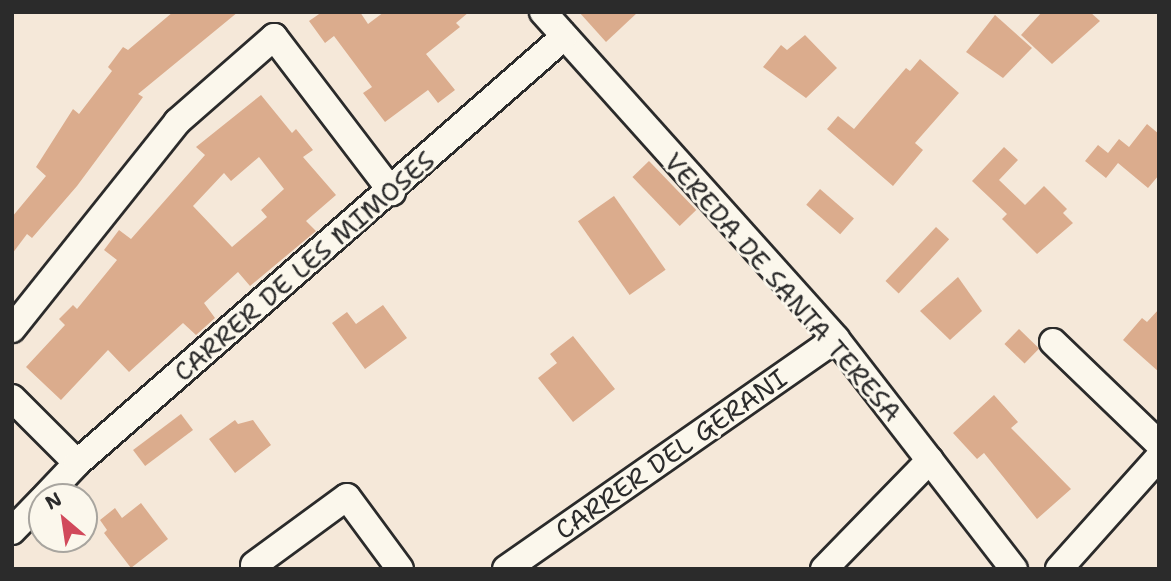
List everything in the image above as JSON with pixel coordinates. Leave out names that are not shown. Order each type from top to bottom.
[{"type":"street","name":"VEREDA DE SANTA TERESA","points":[[543,12],[836,339],[1014,569]]},
{"type":"street","name":"CARRER DE LES MIMOSES","points":[[58,483],[77,463],[392,192],[565,36]]},
{"type":"street","points":[[12,329],[177,122],[274,37],[392,192]]},
{"type":"street","name":"CARRER DEL GERANI","points":[[506,569],[836,339]]},
{"type":"street","points":[[1053,342],[1159,444]]},
{"type":"street","points":[[12,398],[77,463]]},
{"type":"street","points":[[1059,569],[1159,457]]},
{"type":"street","points":[[824,569],[930,460]]},
{"type":"street","points":[[254,565],[346,497],[400,569]]},
{"type":"street","name":"CARRER DE LES MIMOSES","points":[[12,531],[28,514]]},
{"type":"building","points":[[173,12],[238,12],[138,94],[143,97],[77,186],[32,238],[27,234],[12,254],[12,217],[46,176],[36,167],[73,109],[79,114],[112,71],[108,67],[123,47],[128,50]]},
{"type":"building","points":[[322,12],[360,12],[368,24],[384,12],[469,12],[456,23],[460,27],[426,54],[455,90],[438,103],[428,90],[385,122],[363,93],[372,87],[334,36],[325,43],[309,21]]},
{"type":"building","points":[[579,12],[638,12],[606,42]]},
{"type":"building","points":[[1042,12],[1090,12],[1100,21],[1052,64],[1021,35]]},
{"type":"building","points":[[995,15],[1032,48],[1003,78],[966,52]]},
{"type":"building","points":[[805,35],[837,68],[806,98],[763,67],[781,45],[787,50]]},
{"type":"building","points":[[920,59],[959,93],[915,143],[923,150],[893,186],[827,129],[838,116],[854,129],[906,68],[910,71]]},
{"type":"building","points":[[261,95],[292,133],[296,129],[313,150],[303,157],[336,195],[306,221],[316,231],[250,286],[238,272],[204,303],[215,318],[196,335],[183,323],[129,372],[108,350],[61,400],[26,367],[65,325],[59,319],[73,305],[77,309],[117,260],[104,250],[119,230],[131,239],[205,155],[196,147]],"holes":[[[259,157],[284,189],[261,210],[267,217],[232,247],[193,206],[224,173],[231,181]]]},
{"type":"building","points":[[1147,124],[1159,134],[1159,175],[1148,188],[1118,163],[1106,178],[1085,161],[1098,145],[1108,153],[1119,139],[1129,147]]},
{"type":"building","points":[[1004,147],[1018,160],[999,180],[1025,205],[1044,186],[1067,209],[1063,213],[1073,223],[1037,254],[1002,219],[1007,214],[972,181]]},
{"type":"building","points":[[649,161],[696,210],[680,226],[632,177]]},
{"type":"building","points":[[820,189],[854,219],[840,234],[806,205]]},
{"type":"building","points":[[614,196],[666,270],[630,295],[578,221]]},
{"type":"building","points":[[936,227],[949,239],[899,293],[886,281]]},
{"type":"building","points":[[958,277],[982,311],[950,340],[920,311]]},
{"type":"building","points":[[383,305],[407,338],[365,369],[332,323],[347,312],[356,324]]},
{"type":"building","points":[[1159,309],[1159,372],[1123,340],[1142,318],[1147,322]]},
{"type":"building","points":[[1019,329],[1039,348],[1025,364],[1004,344]]},
{"type":"building","points":[[573,336],[615,389],[573,422],[538,378],[557,363],[550,354]]},
{"type":"building","points":[[994,395],[1018,422],[1011,428],[1071,489],[1037,519],[984,453],[977,459],[953,433]]},
{"type":"building","points":[[181,414],[193,430],[145,466],[133,450]]},
{"type":"building","points":[[235,420],[238,424],[253,420],[271,445],[235,473],[209,439]]},
{"type":"building","points":[[141,503],[168,539],[131,568],[104,533],[107,530],[100,520],[115,508],[122,518]]}]
